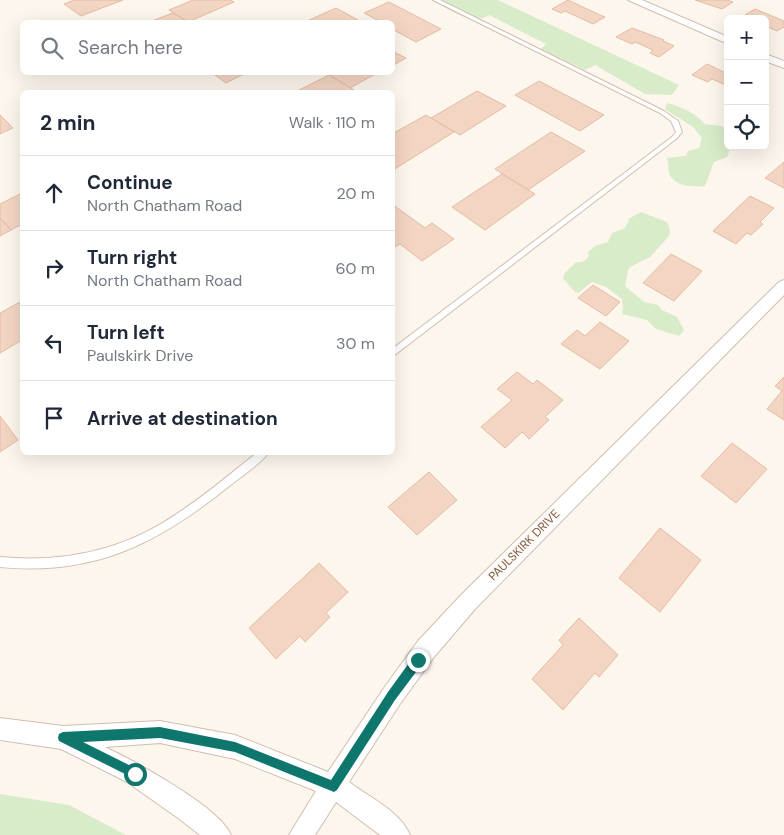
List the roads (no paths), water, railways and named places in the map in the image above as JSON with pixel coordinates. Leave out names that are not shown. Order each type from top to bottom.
[{"type":"street","points":[[632,0],[724,39]]},
{"type":"street","points":[[769,59],[784,65]]},
{"type":"street","name":"PAULSKIRK DRIVE","points":[[302,835],[392,696],[426,649],[468,602],[784,286]]},
{"type":"street","points":[[0,729],[63,738],[160,732],[235,747],[334,786],[384,821],[398,835]]},
{"type":"street","points":[[63,738],[135,774],[188,809],[219,835]]},
{"type":"lane","points":[[395,352],[674,138],[679,132],[678,125],[672,118],[662,112],[436,0]]},
{"type":"lane","points":[[0,562],[25,566],[63,563],[94,556],[137,541],[151,535],[183,515],[260,455]]}]
